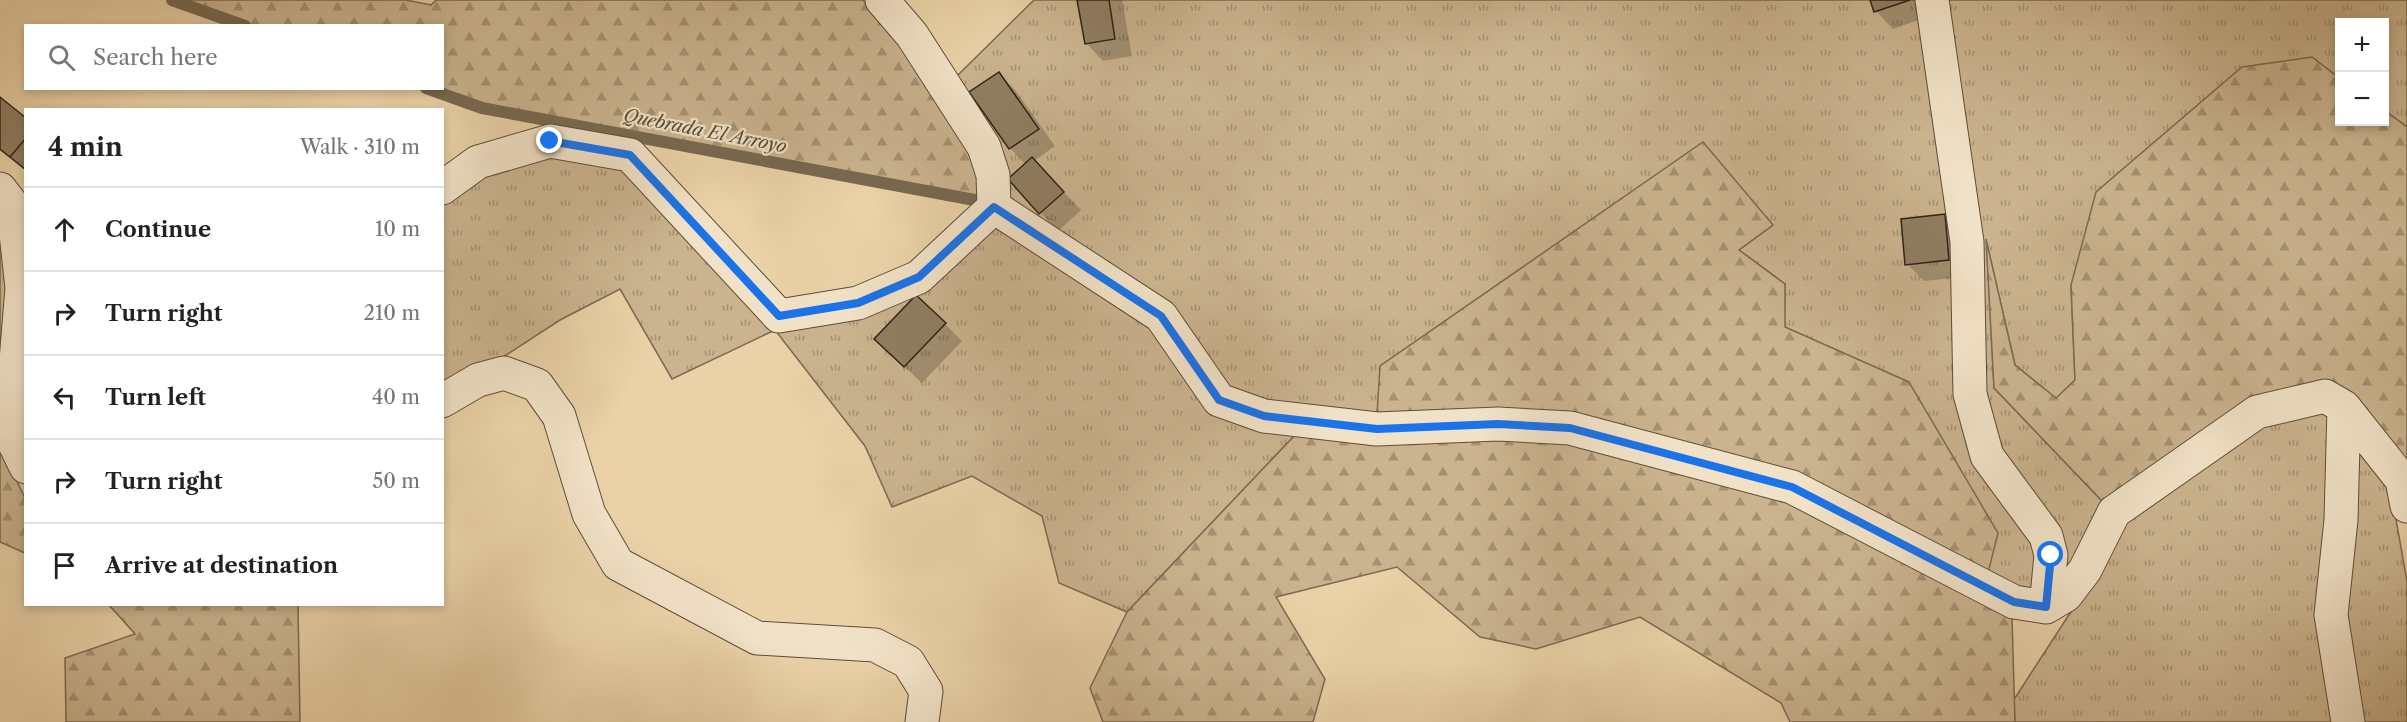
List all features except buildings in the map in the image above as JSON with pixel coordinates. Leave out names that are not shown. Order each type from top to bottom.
[{"type":"street","points":[[444,187],[478,162],[550,141],[630,155],[779,316],[858,303],[919,277],[994,207],[993,175],[984,147],[912,35],[882,0]]},
{"type":"street","points":[[1932,0],[1967,242],[1970,394],[1987,456],[2046,536],[2051,555],[2046,607]]},
{"type":"street","points":[[0,189],[13,206],[22,288],[10,434],[24,463]]},
{"type":"street","points":[[994,207],[1161,316],[1219,400],[1264,416],[1377,429],[1498,424],[1570,428],[1792,487],[2014,602],[2046,607],[2066,595],[2085,570],[2114,512],[2214,439],[2257,412],[2325,396],[2344,407],[2402,480],[2407,506]]},
{"type":"street","points":[[444,400],[478,381],[504,373],[537,385],[559,416],[590,514],[618,564],[757,638],[875,645],[908,662],[926,691],[922,722]]},
{"type":"street","points":[[2344,407],[2341,520],[2331,615],[2348,722]]},
{"type":"green space","points":[[172,0],[406,0],[431,5],[436,0],[863,0],[899,42],[971,152],[978,177],[980,201],[482,108],[429,90],[444,90],[444,24],[242,24]]},
{"type":"green space","points":[[1034,0],[2407,0],[2407,127],[2389,114],[2389,18],[2335,18],[2335,75],[2312,57],[2071,285],[2075,380],[2056,399],[2015,365],[1987,244],[1994,388],[2104,503],[2063,577],[1992,431],[1953,241],[1956,395],[2033,540],[2036,553],[2034,593],[1988,573],[1909,382],[1784,327],[1785,284],[1739,250],[1773,225],[1381,366],[1377,415],[1267,402],[1229,389],[1008,199],[955,78]]},
{"type":"green space","points":[[2312,57],[2335,75],[2335,126],[2389,126],[2389,114],[2407,127],[2407,465],[2328,381],[2104,503],[1994,388],[1986,239],[2015,365],[2056,398],[2075,380],[2071,285],[2096,192],[2242,67]]},
{"type":"green space","points":[[1703,142],[1773,225],[1739,250],[1785,284],[1785,327],[1909,382],[1998,533],[1988,573],[1800,476],[1377,415],[1380,366]]},
{"type":"green space","points":[[549,156],[622,167],[775,330],[672,379],[620,289],[560,320],[500,359],[444,385],[444,204],[483,176]]},
{"type":"green space","points":[[0,214],[8,291],[0,380]]},
{"type":"green space","points":[[995,224],[1152,328],[1210,412],[1296,434],[1127,612],[1059,583],[1042,516],[972,476],[892,507],[865,446],[775,330]]},
{"type":"green space","points":[[2322,411],[2330,414],[2334,722],[2015,722],[2013,701],[2074,607],[2124,521],[2262,424]]},
{"type":"green space","points":[[1296,434],[1566,442],[1786,500],[2012,617],[2015,722],[1790,722],[1781,703],[1640,617],[1536,649],[1480,637],[1397,567],[1276,597],[1325,679],[1313,722],[1103,722],[1090,688],[1127,612]]},
{"type":"green space","points":[[2357,445],[2390,486],[2407,581],[2407,722],[2362,722],[2345,613]]},
{"type":"green space","points":[[0,447],[24,496],[24,553],[0,542]]},
{"type":"green space","points":[[110,606],[298,606],[300,722],[66,722],[65,658],[135,634]]},
{"type":"waterway","name":"Quebrada El Arroyo","points":[[172,0],[239,24]]},
{"type":"waterway","name":"Quebrada El Arroyo","points":[[432,90],[482,108],[980,201]]},
{"type":"route","points":[[550,141],[630,155],[779,316],[858,303],[919,277],[994,207],[1161,316],[1219,400],[1264,416],[1377,429],[1498,424],[1570,428],[1792,487],[2014,602],[2046,607],[2051,555]]}]
